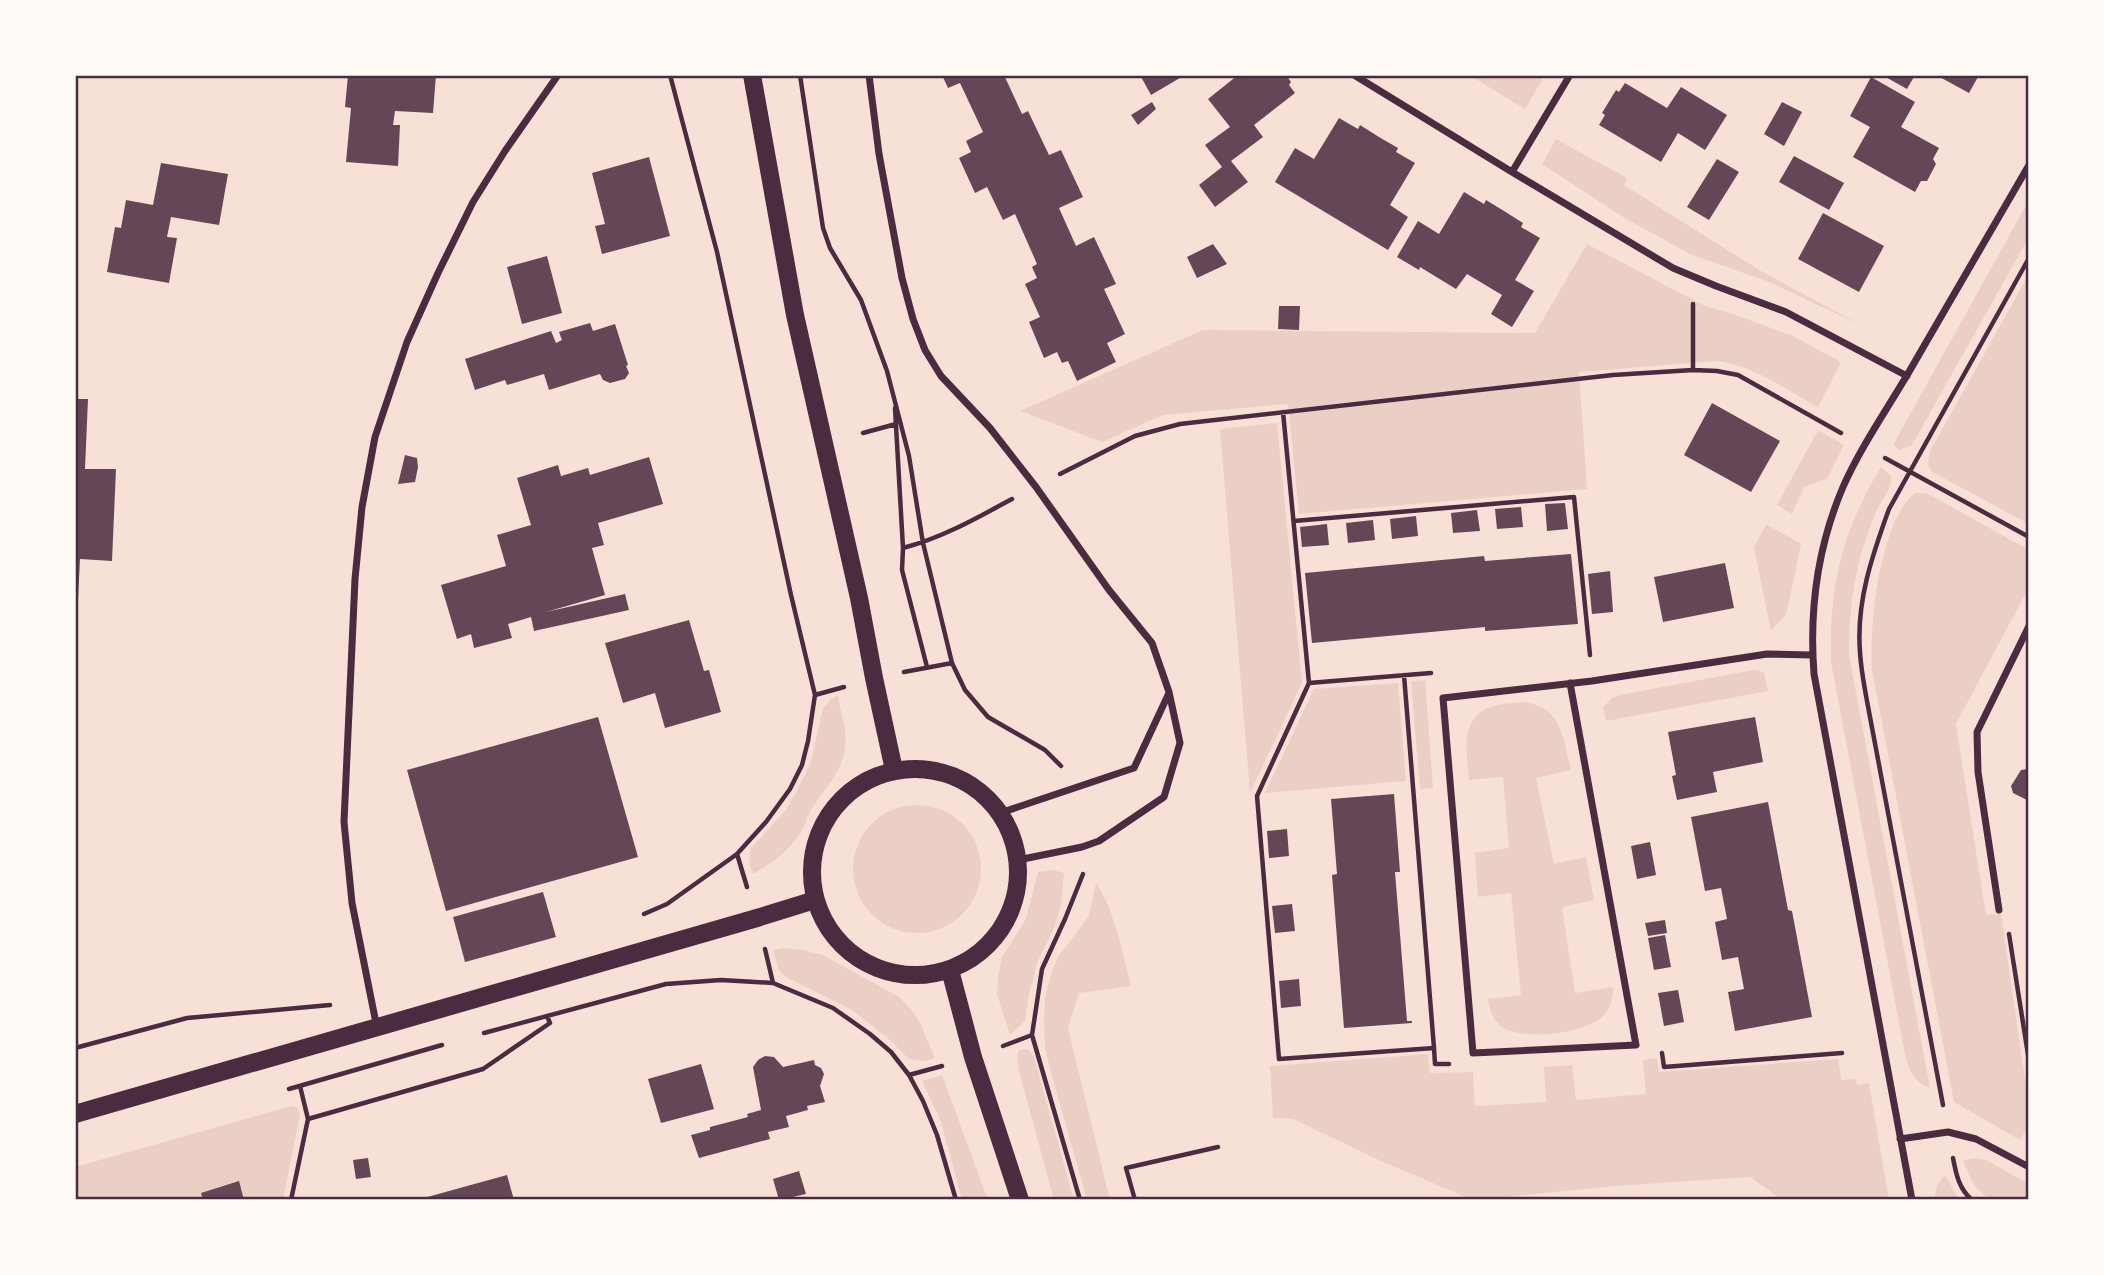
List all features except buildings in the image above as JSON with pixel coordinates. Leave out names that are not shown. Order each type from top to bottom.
[{"type":"main road","points":[[752,75],[795,315],[859,598],[894,770]]},
{"type":"main road","points":[[894,770],[935,770],[972,785],[1000,813],[1012,835],[1018,860],[1016,895],[1003,927],[980,953],[950,970],[916,976],[883,971],[852,955],[830,930],[815,900],[812,857],[827,818],[856,787],[894,770]]},
{"type":"main road","points":[[75,1114],[815,900]]},
{"type":"main road","points":[[950,970],[973,1057],[1020,1200]]},
{"type":"street","points":[[377,1028],[352,903],[344,822],[355,579],[362,507],[375,437],[407,342],[473,202],[505,150],[558,75]]},
{"type":"street","points":[[869,75],[879,153],[902,278],[925,350],[941,376],[990,428],[1036,487],[1109,590],[1152,643],[1169,692],[1180,743],[1164,797],[1099,841],[1018,860]]},
{"type":"street","points":[[1354,75],[1673,268],[1786,312],[1907,376]]},
{"type":"street","points":[[1512,172],[1570,75]]},
{"type":"street","points":[[1912,1200],[1814,674],[1812,619],[1815,580],[1826,534],[1844,487],[1864,446],[2029,164]]},
{"type":"street","points":[[1999,910],[1978,772],[1977,732],[2029,626]]},
{"type":"street","points":[[1570,683],[1636,1045],[1474,1054],[1443,698],[1570,683],[1767,654],[1812,655]]},
{"type":"street","points":[[1000,813],[1134,768],[1169,692]]},
{"type":"street","points":[[1900,1139],[1948,1132],[1976,1139],[2029,1167]]},
{"type":"path","points":[[632,919],[667,904],[737,854],[766,822],[790,789],[802,765],[815,695],[791,596],[718,252],[670,75]]},
{"type":"path","points":[[800,75],[823,228],[830,248],[860,300],[887,370],[894,400],[898,424],[902,570],[926,667],[951,663],[923,543],[909,456],[898,424]]},
{"type":"path","points":[[1972,1200],[1966,1195],[1956,1176],[1869,715],[1860,652],[1863,591],[1889,509],[2029,258]]},
{"type":"path","points":[[1692,276],[1693,370]]},
{"type":"path","points":[[903,548],[953,531],[1135,436],[1180,424],[1613,375],[1693,370],[1717,370],[1738,375],[2029,537]]},
{"type":"path","points":[[1283,412],[1309,683],[1256,796],[1279,1059],[1434,1048]]},
{"type":"path","points":[[863,433],[898,424]]},
{"type":"path","points":[[1309,683],[1441,672],[1443,698]]},
{"type":"path","points":[[1405,676],[1435,1064],[1475,1063],[1474,1054]]},
{"type":"path","points":[[1999,910],[2005,908],[2029,1061]]},
{"type":"path","points":[[476,1035],[666,984],[721,980],[773,983],[833,1008],[891,1052],[909,1075],[923,1101],[937,1135],[956,1200]]},
{"type":"path","points":[[75,1048],[187,1018],[311,1007],[372,998]]},
{"type":"path","points":[[308,1119],[483,1069],[550,1023],[547,1016]]},
{"type":"path","points":[[1032,1035],[1080,1200]]},
{"type":"path","points":[[290,1200],[308,1119],[300,1086],[453,1042]]},
{"type":"path","points":[[1135,1200],[1126,1168],[1218,1147]]},
{"type":"shaded area","points":[[1469,75],[1545,75],[1525,109]]},
{"type":"shaded area","points":[[1556,139],[1627,178],[1624,185],[1761,271],[1861,325],[1769,282],[1690,254],[1623,217],[1542,164]]},
{"type":"shaded area","points":[[2029,200],[2029,237],[1912,445],[1900,450],[1893,445]]},
{"type":"shaded area","points":[[1587,244],[1705,306],[1793,336],[1841,362],[1818,407],[1756,373],[1730,363],[1716,361],[1579,372],[1587,489],[1299,514],[1288,404],[1163,415],[1102,442],[1020,411],[1203,330],[1535,333]]},
{"type":"shaded area","points":[[2029,274],[2029,524],[1932,472],[1928,466],[1930,451]]},
{"type":"shaded area","points":[[1277,423],[1302,683],[1250,793],[1220,429]]},
{"type":"shaded area","points":[[1818,430],[1844,445],[1827,479],[1804,487],[1792,514],[1777,505]]},
{"type":"shaded area","points":[[1881,467],[1891,476],[1890,484],[1872,521],[1858,565],[1851,610],[1849,655],[1930,1088],[1915,1077],[1906,1060],[1831,662],[1832,608],[1841,560],[1856,514]]},
{"type":"shaded area","points":[[1915,493],[1934,497],[2029,550],[2029,587],[1956,724],[1986,915],[2001,913],[2029,1108],[2029,1125],[2020,1140],[1954,1102],[1872,670],[1872,628],[1885,550],[1903,507]]},
{"type":"shaded area","points":[[1766,524],[1801,544],[1787,611],[1771,631],[1754,548]]},
{"type":"shaded area","points":[[1754,670],[1764,672],[1768,691],[1606,721],[1603,707],[1619,695]]},
{"type":"shaded area","points":[[1425,680],[1433,788],[1420,789],[1411,681]]},
{"type":"shaded area","points":[[1398,683],[1406,781],[1265,793],[1314,689]]},
{"type":"shaded area","points":[[838,695],[846,741],[838,771],[813,807],[793,843],[775,860],[753,874],[749,863],[751,848],[786,810],[811,762],[823,708]]},
{"type":"shaded area","points":[[1522,702],[1535,704],[1553,716],[1563,735],[1571,770],[1536,778],[1554,864],[1586,857],[1594,900],[1562,907],[1575,993],[1613,987],[1611,1003],[1602,1017],[1582,1028],[1554,1034],[1524,1034],[1512,1031],[1502,1027],[1494,1018],[1488,999],[1521,995],[1511,893],[1478,897],[1475,853],[1509,848],[1503,777],[1469,780],[1466,750],[1469,730],[1479,714],[1488,708]]},
{"type":"shaded area","points":[[917,805],[941,810],[962,824],[976,845],[981,869],[976,893],[962,914],[941,928],[917,933],[893,928],[872,914],[858,893],[853,869],[858,845],[872,824],[893,810]]},
{"type":"shaded area","points":[[1053,870],[1064,873],[1061,905],[1054,928],[1037,963],[1025,1021],[1010,1035],[997,994],[1002,957],[1026,919],[1038,872]]},
{"type":"shaded area","points":[[1096,883],[1113,918],[1131,986],[1079,993],[1068,1028],[1110,1200],[1087,1200],[1045,1048],[1045,998],[1050,977],[1058,957],[1089,916]]},
{"type":"shaded area","points":[[784,948],[823,955],[899,997],[920,1023],[935,1058],[926,1061],[909,1059],[852,1010],[786,977],[779,970],[773,950]]},
{"type":"shaded area","points":[[1028,1049],[1034,1057],[1074,1200],[1054,1200],[1019,1071],[1018,1051]]},
{"type":"shaded area","points":[[1428,1054],[1430,1073],[1473,1072],[1475,1106],[1546,1102],[1544,1067],[1572,1065],[1576,1100],[1646,1094],[1643,1060],[1657,1058],[1659,1072],[1838,1059],[1841,1080],[1856,1079],[1857,1085],[1869,1083],[1889,1200],[1782,1200],[1750,1177],[1615,1186],[1473,1200],[1381,1161],[1293,1119],[1273,1118],[1270,1066]]},
{"type":"shaded area","points":[[942,1075],[988,1200],[962,1200],[941,1122],[922,1081]]},
{"type":"shaded area","points":[[292,1106],[298,1108],[300,1115],[283,1200],[75,1200],[75,1167]]},
{"type":"shaded area","points":[[1963,1160],[1986,1160],[2029,1184],[2029,1200],[1994,1199],[1980,1192]]},
{"type":"shaded area","points":[[1944,1176],[1959,1200],[1934,1200],[1937,1185]]}]
